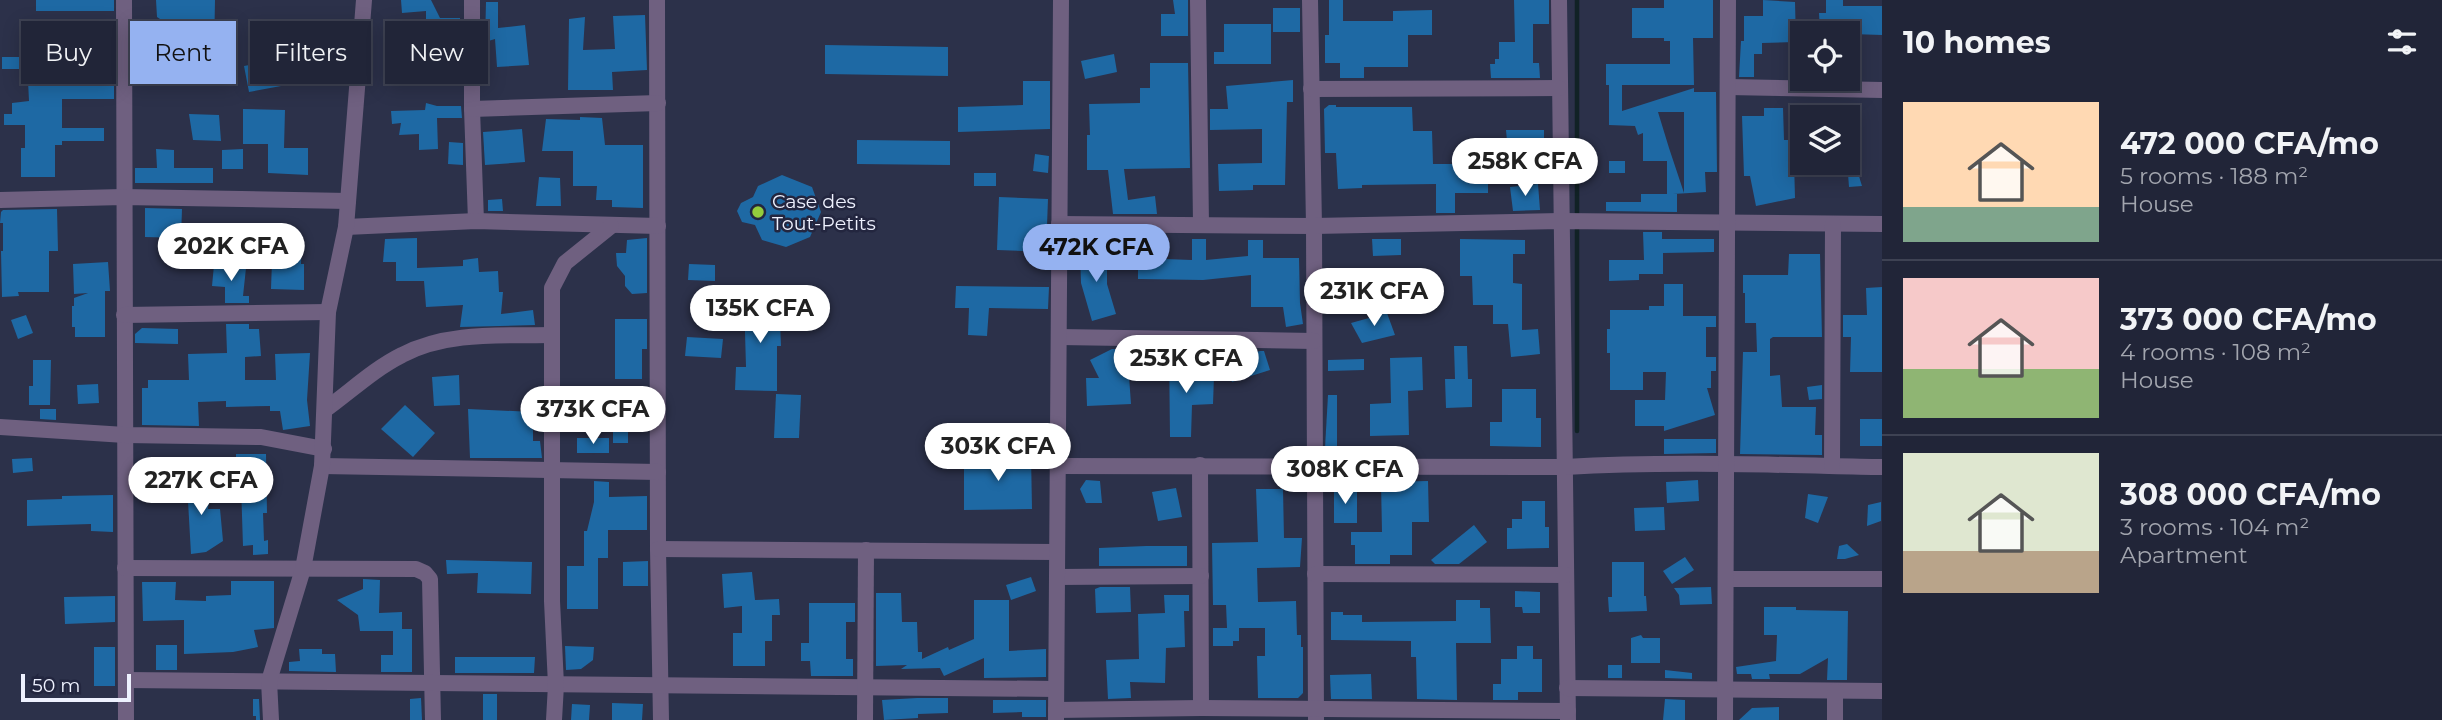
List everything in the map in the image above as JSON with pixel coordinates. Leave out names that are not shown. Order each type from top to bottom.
[{"type":"street","points":[[124,0],[126,720]]},
{"type":"street","points":[[271,720],[270,681],[303,569],[323,458],[328,312],[346,227],[364,0]]},
{"type":"street","points":[[472,0],[476,221]]},
{"type":"street","points":[[657,0],[662,720]]},
{"type":"street","points":[[1061,0],[1056,715],[1201,708],[1316,715],[1568,716],[1559,0]]},
{"type":"street","points":[[1198,0],[1201,224]]},
{"type":"street","points":[[1310,0],[1314,226],[1316,715]]},
{"type":"street","points":[[1726,720],[1728,0]]},
{"type":"street","points":[[1728,87],[1882,90]]},
{"type":"street","points":[[1311,89],[1559,88]]},
{"type":"street","points":[[472,109],[657,103]]},
{"type":"street","points":[[0,200],[123,197],[348,201]]},
{"type":"street","points":[[346,227],[476,221],[658,226]]},
{"type":"street","points":[[1059,224],[1314,226],[1560,221],[1882,224]]},
{"type":"street","points":[[1832,466],[1833,224]]},
{"type":"street","points":[[554,720],[556,685],[552,601],[552,288],[575,253],[611,226]]},
{"type":"street","points":[[124,315],[328,312]]},
{"type":"street","points":[[326,410],[386,364],[404,353],[426,345],[457,338],[552,335]]},
{"type":"street","points":[[1059,337],[1314,341]]},
{"type":"street","points":[[0,427],[125,435],[261,437],[323,458],[553,471],[659,472]]},
{"type":"street","points":[[1058,466],[1564,467],[1608,464],[1727,464],[1882,467]]},
{"type":"street","points":[[1200,466],[1201,708]]},
{"type":"street","points":[[659,549],[1057,552]]},
{"type":"street","points":[[865,720],[866,550]]},
{"type":"street","points":[[125,568],[416,569],[425,573],[430,579],[433,720]]},
{"type":"street","points":[[1315,574],[1566,575]]},
{"type":"street","points":[[1057,577],[1201,576]]},
{"type":"street","points":[[1726,579],[1882,579]]},
{"type":"street","points":[[126,680],[1056,689]]},
{"type":"street","points":[[1567,688],[1882,691]]},
{"type":"street","points":[[1835,691],[1835,720]]},
{"type":"building","points":[[36,0],[114,0],[114,11],[36,11]]},
{"type":"building","points":[[156,0],[215,0],[215,21],[160,21],[157,17]]},
{"type":"building","points":[[401,0],[431,0],[440,18],[460,18],[460,21],[426,21],[426,11],[402,13]]},
{"type":"building","points":[[1173,0],[1188,0],[1188,36],[1161,36],[1161,14],[1175,14]]},
{"type":"building","points":[[1329,0],[1343,0],[1343,21],[1393,21],[1393,11],[1432,10],[1432,35],[1408,35],[1408,67],[1364,67],[1364,78],[1340,78],[1340,63],[1325,63],[1325,35],[1329,35]]},
{"type":"building","points":[[1514,0],[1549,0],[1549,24],[1533,24],[1533,63],[1539,63],[1540,78],[1491,78],[1490,64],[1495,64],[1495,59],[1499,59],[1499,42],[1515,42]]},
{"type":"building","points":[[1664,0],[1713,0],[1713,38],[1693,38],[1694,85],[1622,85],[1622,111],[1694,88],[1694,92],[1716,92],[1717,172],[1705,172],[1706,192],[1673,194],[1677,194],[1677,212],[1606,211],[1606,202],[1641,202],[1641,194],[1667,194],[1667,161],[1643,161],[1643,133],[1638,135],[1635,126],[1609,125],[1609,85],[1606,85],[1606,64],[1670,64],[1670,41],[1664,41],[1664,38],[1632,38],[1632,8],[1664,8]],"holes":[[[1658,112],[1684,112],[1684,193]]]},
{"type":"building","points":[[1763,0],[1795,2],[1795,21],[1790,21],[1790,42],[1762,43],[1762,54],[1754,54],[1754,77],[1739,77],[1744,16],[1763,16]]},
{"type":"building","points":[[1826,0],[1843,0],[1843,6],[1882,6],[1882,35],[1860,34],[1860,21],[1819,21],[1819,13],[1826,13]]},
{"type":"building","points":[[486,2],[498,2],[498,28],[525,25],[529,65],[497,67],[495,39],[488,41],[488,21],[486,21]]},
{"type":"building","points":[[1273,8],[1300,8],[1300,32],[1273,32]]},
{"type":"building","points":[[645,15],[647,70],[612,72],[613,90],[568,90],[569,19],[585,17],[583,50],[615,49],[613,16]]},
{"type":"building","points":[[1224,24],[1271,24],[1271,64],[1214,64],[1214,52],[1224,52]]},
{"type":"building","points":[[825,45],[948,47],[948,76],[825,74]]},
{"type":"building","points":[[1114,54],[1117,72],[1085,79],[1081,61]]},
{"type":"building","points":[[2,57],[20,57],[20,69],[2,69]]},
{"type":"building","points":[[1150,63],[1188,63],[1190,168],[1124,169],[1128,200],[1155,196],[1157,214],[1113,214],[1108,170],[1087,170],[1089,104],[1140,103],[1140,88],[1150,88]]},
{"type":"building","points":[[250,65],[250,84],[292,84],[249,92],[244,66]]},
{"type":"building","points":[[1293,80],[1293,102],[1287,102],[1285,185],[1253,185],[1253,190],[1219,191],[1218,164],[1262,163],[1262,129],[1210,130],[1210,109],[1228,109],[1226,86]]},
{"type":"building","points":[[1023,81],[1050,81],[1050,129],[958,132],[958,107],[1023,105]]},
{"type":"building","points":[[28,84],[114,84],[114,99],[62,99],[62,128],[104,128],[104,141],[62,141],[62,145],[55,145],[55,177],[21,177],[21,148],[25,148],[25,125],[4,125],[4,114],[12,114],[12,103],[29,101]]},
{"type":"building","points":[[426,103],[461,106],[462,118],[437,118],[438,149],[419,150],[419,134],[399,135],[401,123],[392,124],[391,111],[425,110]]},
{"type":"building","points":[[1329,105],[1412,107],[1413,131],[1432,131],[1433,164],[1463,164],[1461,143],[1488,141],[1488,193],[1455,193],[1455,213],[1436,213],[1436,184],[1362,185],[1362,188],[1338,189],[1336,153],[1325,153],[1324,109]]},
{"type":"building","points":[[1764,108],[1783,108],[1784,140],[1790,140],[1790,175],[1794,175],[1795,198],[1756,206],[1750,176],[1744,176],[1742,116],[1764,116]]},
{"type":"building","points":[[243,109],[285,110],[284,148],[308,148],[308,175],[268,173],[268,144],[243,144]]},
{"type":"building","points":[[189,114],[219,115],[221,141],[193,140]]},
{"type":"building","points":[[580,117],[602,118],[605,145],[643,145],[643,208],[612,207],[612,200],[596,200],[597,186],[573,186],[573,151],[542,151],[546,119],[580,120]]},
{"type":"building","points":[[522,129],[525,162],[485,165],[483,132]]},
{"type":"building","points":[[1506,130],[1544,130],[1544,152],[1508,152]]},
{"type":"building","points":[[857,140],[950,141],[950,165],[857,164]]},
{"type":"building","points":[[449,142],[463,143],[463,165],[448,164]]},
{"type":"building","points":[[156,149],[174,150],[174,168],[213,168],[213,183],[135,183],[135,168],[157,168]]},
{"type":"building","points":[[243,149],[243,169],[222,169],[222,150]]},
{"type":"building","points":[[1035,154],[1049,156],[1048,173],[1033,171]]},
{"type":"building","points":[[1609,161],[1625,161],[1625,173],[1609,173]]},
{"type":"building","points":[[974,173],[996,173],[996,186],[974,186]]},
{"type":"building","points":[[782,175],[812,187],[821,212],[810,237],[786,247],[762,240],[755,225],[742,222],[737,211],[741,203],[753,197],[758,186]]},
{"type":"building","points":[[1848,175],[1859,175],[1862,186],[1849,187]]},
{"type":"building","points":[[539,177],[560,178],[561,206],[536,206]]},
{"type":"building","points":[[1538,184],[1540,210],[1513,211],[1510,187]]},
{"type":"building","points":[[999,197],[1048,199],[1046,252],[997,250]]},
{"type":"building","points":[[502,199],[503,211],[488,211],[488,200]]},
{"type":"building","points":[[145,208],[182,209],[181,238],[145,237]]},
{"type":"building","points":[[57,209],[58,251],[49,251],[49,292],[18,292],[19,296],[2,297],[1,212]]},
{"type":"building","points":[[1643,232],[1662,232],[1662,239],[1714,239],[1714,252],[1663,253],[1663,274],[1639,274],[1639,280],[1609,281],[1609,260],[1644,260]]},
{"type":"building","points":[[185,233],[210,233],[210,245],[185,244]]},
{"type":"building","points":[[273,234],[302,235],[304,290],[271,289]]},
{"type":"building","points":[[417,238],[417,268],[463,266],[463,260],[478,258],[479,272],[498,271],[499,292],[503,292],[501,314],[533,310],[535,325],[460,327],[463,305],[426,307],[424,281],[396,281],[396,262],[383,262],[385,239]]},
{"type":"building","points":[[647,238],[647,293],[632,294],[625,286],[625,276],[617,266],[616,253],[626,253],[627,240]]},
{"type":"building","points":[[1192,239],[1206,239],[1206,260],[1248,256],[1248,240],[1263,240],[1263,258],[1299,258],[1303,324],[1286,327],[1283,307],[1251,307],[1251,275],[1203,280],[1138,279],[1138,258],[1192,260]]},
{"type":"building","points":[[1372,239],[1401,239],[1401,255],[1373,256]]},
{"type":"building","points":[[1460,239],[1525,240],[1525,254],[1513,254],[1513,283],[1522,284],[1522,330],[1538,329],[1540,354],[1511,357],[1508,324],[1493,324],[1493,305],[1473,305],[1472,276],[1460,276]]},
{"type":"building","points":[[1107,250],[1107,284],[1116,314],[1092,321],[1081,283],[1080,251]]},
{"type":"building","points":[[1789,254],[1820,254],[1822,337],[1770,339],[1770,376],[1780,375],[1782,407],[1816,407],[1815,435],[1822,435],[1822,455],[1740,454],[1743,352],[1757,352],[1756,323],[1745,323],[1743,275],[1788,275]]},
{"type":"building","points":[[108,262],[110,291],[105,291],[105,337],[75,337],[75,327],[72,327],[74,298],[88,293],[74,294],[73,264]]},
{"type":"building","points":[[689,264],[715,265],[715,281],[688,280]]},
{"type":"building","points":[[214,265],[246,268],[243,296],[249,296],[249,303],[225,303],[225,287],[212,286]]},
{"type":"building","points":[[1368,269],[1368,291],[1328,292],[1327,270]]},
{"type":"building","points":[[1664,284],[1683,284],[1683,316],[1716,316],[1716,327],[1706,327],[1706,357],[1716,357],[1716,371],[1711,371],[1711,388],[1707,388],[1715,415],[1664,431],[1664,426],[1635,426],[1635,400],[1665,400],[1666,372],[1643,372],[1643,390],[1610,390],[1607,329],[1610,329],[1610,310],[1649,310],[1649,306],[1664,306]]},
{"type":"building","points":[[956,286],[1049,287],[1048,309],[989,308],[987,336],[968,335],[969,308],[955,308]]},
{"type":"building","points":[[1882,287],[1882,372],[1850,372],[1851,337],[1843,337],[1843,315],[1867,315],[1866,288]]},
{"type":"building","points":[[779,296],[781,346],[777,346],[777,391],[735,390],[736,367],[746,367],[744,298]]},
{"type":"building","points":[[1387,313],[1395,335],[1362,343],[1351,323]]},
{"type":"building","points":[[26,315],[33,333],[18,339],[11,320]]},
{"type":"building","points":[[615,319],[647,319],[647,349],[642,349],[642,379],[615,379]]},
{"type":"building","points":[[226,324],[249,324],[249,329],[259,329],[261,356],[245,357],[245,380],[276,380],[275,354],[310,353],[307,400],[310,426],[283,430],[280,411],[270,411],[270,406],[226,407],[226,401],[198,402],[199,426],[142,425],[142,388],[148,388],[148,380],[189,380],[188,354],[227,353]]},
{"type":"building","points":[[142,328],[178,329],[178,344],[135,343],[135,334]]},
{"type":"building","points":[[687,337],[723,339],[721,358],[685,356]]},
{"type":"building","points":[[1454,346],[1467,346],[1468,379],[1472,379],[1472,407],[1446,408],[1445,379],[1455,379]]},
{"type":"building","points":[[1112,349],[1126,350],[1124,377],[1129,376],[1131,404],[1087,406],[1086,378],[1099,378],[1090,360]]},
{"type":"building","points":[[1169,349],[1182,349],[1183,370],[1191,370],[1191,375],[1214,376],[1213,404],[1192,405],[1191,437],[1170,437]]},
{"type":"building","points":[[1264,351],[1270,370],[1232,382],[1225,362]]},
{"type":"building","points":[[1422,357],[1423,390],[1408,391],[1409,435],[1370,436],[1370,404],[1391,403],[1390,358]]},
{"type":"building","points":[[1364,359],[1364,370],[1328,371],[1328,360]]},
{"type":"building","points":[[33,360],[51,360],[50,405],[29,405],[29,386],[33,386]]},
{"type":"building","points":[[459,375],[460,405],[434,406],[432,377]]},
{"type":"building","points":[[98,384],[99,403],[78,404],[77,385]]},
{"type":"building","points":[[1822,385],[1822,399],[1809,400],[1807,387]]},
{"type":"building","points":[[1502,389],[1536,389],[1536,418],[1541,418],[1541,447],[1490,446],[1490,422],[1502,422]]},
{"type":"building","points":[[776,394],[801,395],[799,438],[774,438]]},
{"type":"building","points":[[1328,395],[1337,395],[1337,449],[1325,448]]},
{"type":"building","points":[[405,405],[435,433],[413,457],[381,429]]},
{"type":"building","points":[[40,409],[56,409],[56,420],[40,419]]},
{"type":"building","points":[[468,409],[533,412],[533,441],[540,441],[542,458],[470,458]]},
{"type":"building","points":[[613,419],[628,419],[628,443],[613,443]]},
{"type":"building","points":[[1860,419],[1882,419],[1882,446],[1860,446]]},
{"type":"building","points":[[577,438],[609,438],[609,453],[577,453]]},
{"type":"building","points":[[1664,439],[1716,439],[1716,453],[1664,454]]},
{"type":"building","points":[[236,454],[266,454],[267,513],[263,513],[264,541],[268,540],[268,554],[253,555],[253,545],[243,546],[241,485],[236,485]]},
{"type":"building","points":[[1031,455],[1032,509],[964,510],[964,457]]},
{"type":"building","points":[[32,458],[33,471],[13,473],[12,459]]},
{"type":"building","points":[[182,479],[211,483],[208,509],[220,509],[223,541],[206,552],[191,554],[188,501],[179,500]]},
{"type":"building","points":[[1086,480],[1100,481],[1102,503],[1086,503],[1080,489]]},
{"type":"building","points":[[1698,480],[1699,501],[1667,503],[1666,482]]},
{"type":"building","points":[[594,481],[609,482],[609,497],[647,496],[647,530],[608,530],[608,558],[598,558],[598,609],[567,609],[567,566],[584,566],[584,531],[587,531],[594,502]]},
{"type":"building","points":[[1428,481],[1429,522],[1412,522],[1412,555],[1390,555],[1390,564],[1355,564],[1355,545],[1351,545],[1351,532],[1382,532],[1381,482]]},
{"type":"building","points":[[1176,488],[1182,517],[1158,521],[1152,492]]},
{"type":"building","points":[[1334,488],[1357,489],[1357,523],[1334,523]]},
{"type":"building","points":[[1256,489],[1283,489],[1284,538],[1302,538],[1300,567],[1257,568],[1258,602],[1296,601],[1297,635],[1301,635],[1303,647],[1303,693],[1298,698],[1258,698],[1257,656],[1265,656],[1265,628],[1239,628],[1239,641],[1233,641],[1233,646],[1213,646],[1213,628],[1227,628],[1226,605],[1213,605],[1212,543],[1258,542]]},
{"type":"building","points":[[1808,494],[1828,497],[1818,523],[1805,518]]},
{"type":"building","points":[[113,495],[113,532],[91,531],[91,524],[27,526],[27,500]]},
{"type":"building","points":[[1522,501],[1545,501],[1545,527],[1549,527],[1549,548],[1507,549],[1507,528],[1512,528],[1512,519],[1522,519]]},
{"type":"building","points":[[1881,502],[1881,521],[1867,526],[1868,505]]},
{"type":"building","points":[[1664,507],[1665,530],[1635,531],[1634,508]]},
{"type":"building","points":[[1474,525],[1487,542],[1459,564],[1435,564],[1431,560]]},
{"type":"building","points":[[1847,544],[1859,555],[1837,559],[1839,546]]},
{"type":"building","points":[[1187,546],[1187,566],[1099,566],[1099,548]]},
{"type":"building","points":[[1685,557],[1694,570],[1672,584],[1663,571]]},
{"type":"building","points":[[446,560],[532,562],[531,594],[477,593],[478,573],[447,574]]},
{"type":"building","points":[[648,561],[648,586],[623,586],[623,562]]},
{"type":"building","points":[[1612,562],[1644,562],[1647,611],[1609,612]]},
{"type":"building","points":[[752,572],[755,600],[779,599],[780,615],[772,615],[772,641],[765,641],[765,666],[733,666],[733,633],[742,633],[742,606],[724,608],[722,574]]},
{"type":"building","points":[[1031,577],[1036,591],[1011,600],[1006,585]]},
{"type":"building","points":[[363,579],[380,580],[379,613],[402,612],[402,629],[412,629],[412,672],[381,672],[381,655],[393,655],[393,631],[360,631],[358,615],[337,600],[363,589]]},
{"type":"building","points":[[231,581],[274,581],[274,628],[254,630],[258,647],[233,652],[184,654],[184,620],[143,621],[142,582],[176,582],[175,600],[206,601],[206,596],[231,595]]},
{"type":"building","points":[[1130,587],[1131,612],[1096,613],[1095,589]]},
{"type":"building","points":[[1711,587],[1712,604],[1680,605],[1679,595],[1674,588]]},
{"type":"building","points":[[1515,591],[1540,592],[1540,613],[1523,613],[1522,607],[1515,607]]},
{"type":"building","points":[[876,593],[901,593],[902,622],[917,622],[918,652],[922,652],[922,659],[974,639],[974,600],[1009,600],[1009,651],[1046,649],[1046,677],[984,678],[984,658],[944,676],[940,668],[901,669],[907,665],[876,666]]},
{"type":"building","points":[[1164,595],[1189,595],[1189,611],[1184,611],[1185,647],[1166,648],[1165,683],[1130,682],[1131,698],[1108,699],[1106,660],[1139,659],[1138,614],[1165,613]]},
{"type":"building","points":[[115,596],[115,622],[65,624],[64,597]]},
{"type":"building","points":[[1456,600],[1480,600],[1480,608],[1490,608],[1491,643],[1456,643],[1457,700],[1417,699],[1416,657],[1411,657],[1411,641],[1331,640],[1331,612],[1362,615],[1362,622],[1456,621]]},
{"type":"building","points":[[809,603],[855,603],[855,622],[846,622],[846,659],[853,659],[853,676],[811,676],[810,661],[801,661],[801,643],[809,643]]},
{"type":"building","points":[[1764,607],[1848,611],[1847,680],[1827,680],[1828,658],[1800,674],[1769,674],[1770,679],[1752,679],[1751,674],[1737,674],[1736,667],[1776,661],[1777,635],[1764,635]]},
{"type":"building","points":[[1641,635],[1643,638],[1660,638],[1660,663],[1631,663],[1631,638]]},
{"type":"building","points":[[156,645],[177,645],[177,670],[156,670]]},
{"type":"building","points":[[565,646],[594,647],[593,660],[581,669],[566,670]]},
{"type":"building","points":[[1517,646],[1533,646],[1533,659],[1542,659],[1542,692],[1518,692],[1518,700],[1493,700],[1493,684],[1501,684],[1501,659],[1517,659]]},
{"type":"building","points":[[94,647],[115,647],[115,686],[94,686]]},
{"type":"building","points":[[299,649],[322,649],[322,654],[335,654],[336,672],[289,671],[289,662],[300,661]]},
{"type":"building","points":[[455,657],[535,657],[534,673],[455,673]]},
{"type":"building","points":[[1608,665],[1622,665],[1622,678],[1608,678]]},
{"type":"building","points":[[1665,670],[1692,673],[1692,679],[1665,678]]},
{"type":"building","points":[[1371,674],[1372,699],[1331,699],[1330,675]]},
{"type":"building","points":[[483,694],[497,694],[497,720],[483,720]]},
{"type":"building","points":[[421,698],[422,720],[410,720],[410,699]]},
{"type":"building","points":[[948,698],[948,713],[918,714],[918,718],[884,720],[882,700]]},
{"type":"building","points":[[253,699],[259,699],[260,720],[253,716]]},
{"type":"building","points":[[1665,699],[1685,700],[1685,720],[1663,720]]},
{"type":"building","points":[[993,700],[1046,700],[1046,717],[1022,717],[1022,712],[993,713]]},
{"type":"building","points":[[612,703],[643,704],[642,720],[612,720]]},
{"type":"building","points":[[572,704],[590,705],[589,720],[571,720]]},
{"type":"building","points":[[1779,707],[1779,720],[1739,720],[1752,708]]},
{"type":"waterway","points":[[1577,0],[1577,216]]},
{"type":"waterway","points":[[1577,225],[1577,431]]},
{"type":"place","name":"Case des Tout-Petits","points":[[758,212]]}]
